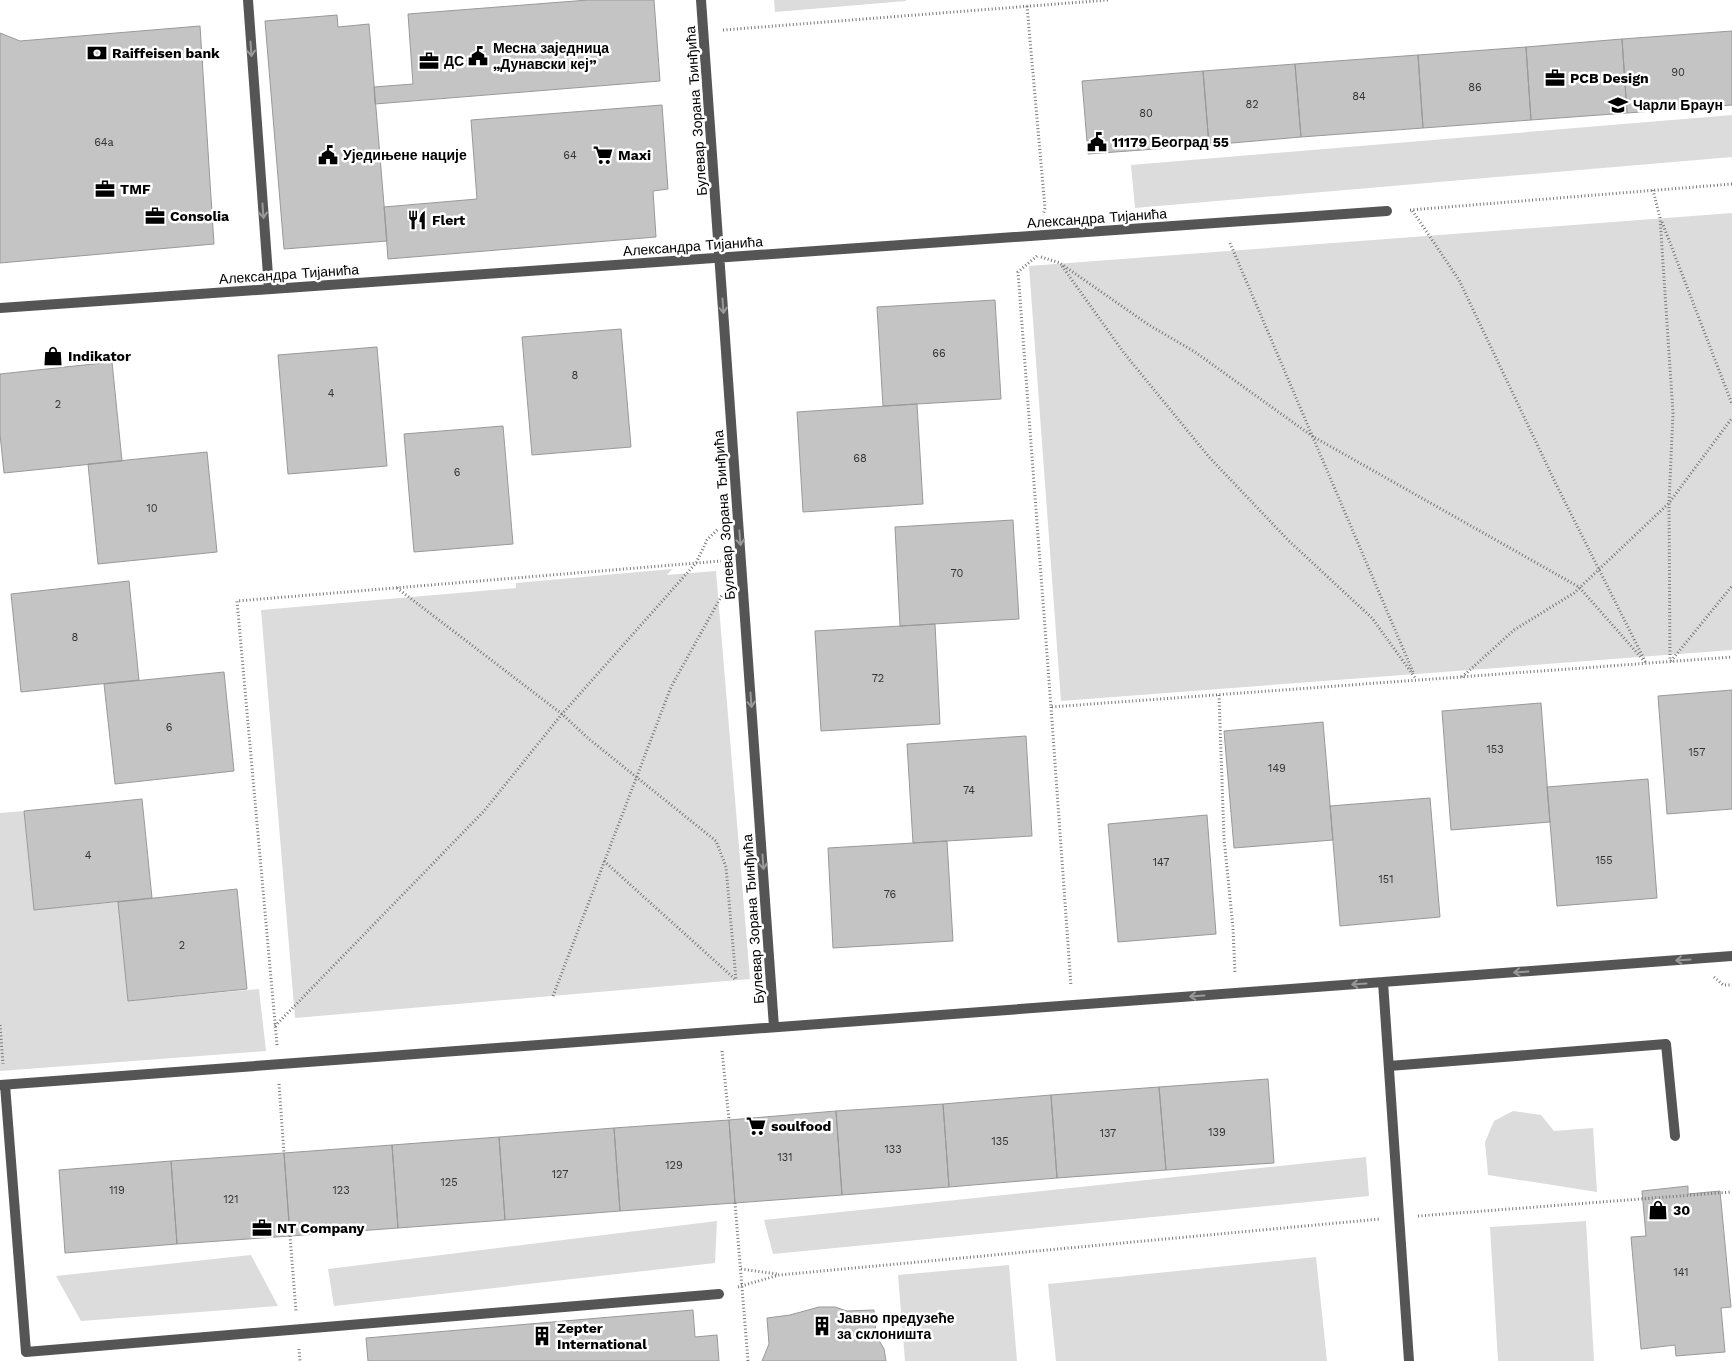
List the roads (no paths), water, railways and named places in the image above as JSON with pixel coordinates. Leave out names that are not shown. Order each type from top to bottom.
[{"type":"street","points":[[248,0],[269,289]]},
{"type":"street","name":"Булевар Зорана Ђинђића","points":[[701,0],[774,1027]]},
{"type":"street","name":"Александра Тијанића","points":[[0,308],[1387,211]]},
{"type":"street","points":[[718,1294],[26,1352],[2,1085],[1732,956]]},
{"type":"street","points":[[1383,982],[1409,1361]]},
{"type":"street","points":[[1389,1066],[1666,1044],[1676,1136]]},
{"type":"place","name":"Raiffeisen bank","points":[[97,53]]},
{"type":"place","name":"Месна заједница „Дунавски кеј”","points":[[478,56]]},
{"type":"place","name":"ДС","points":[[429,61]]},
{"type":"place","name":"PCB Design","points":[[1555,78]]},
{"type":"place","name":"Чарли Браун","points":[[1618,105]]},
{"type":"place","name":"11179 Београд 55","points":[[1097,142]]},
{"type":"place","name":"Уједињене нације","points":[[328,155]]},
{"type":"place","name":"Maxi","points":[[603,155]]},
{"type":"place","name":"TMF","points":[[105,189]]},
{"type":"place","name":"Consolia","points":[[155,216]]},
{"type":"place","name":"Flert","points":[[417,220]]},
{"type":"place","name":"Indikator","points":[[53,356]]},
{"type":"place","name":"soulfood","points":[[756,1126]]},
{"type":"place","name":"30","points":[[1658,1210]]},
{"type":"place","name":"NT Company","points":[[262,1228]]},
{"type":"place","name":"Јавно предузеће за склоништа","points":[[822,1326]]},
{"type":"place","name":"Zepter International","points":[[542,1336]]}]
